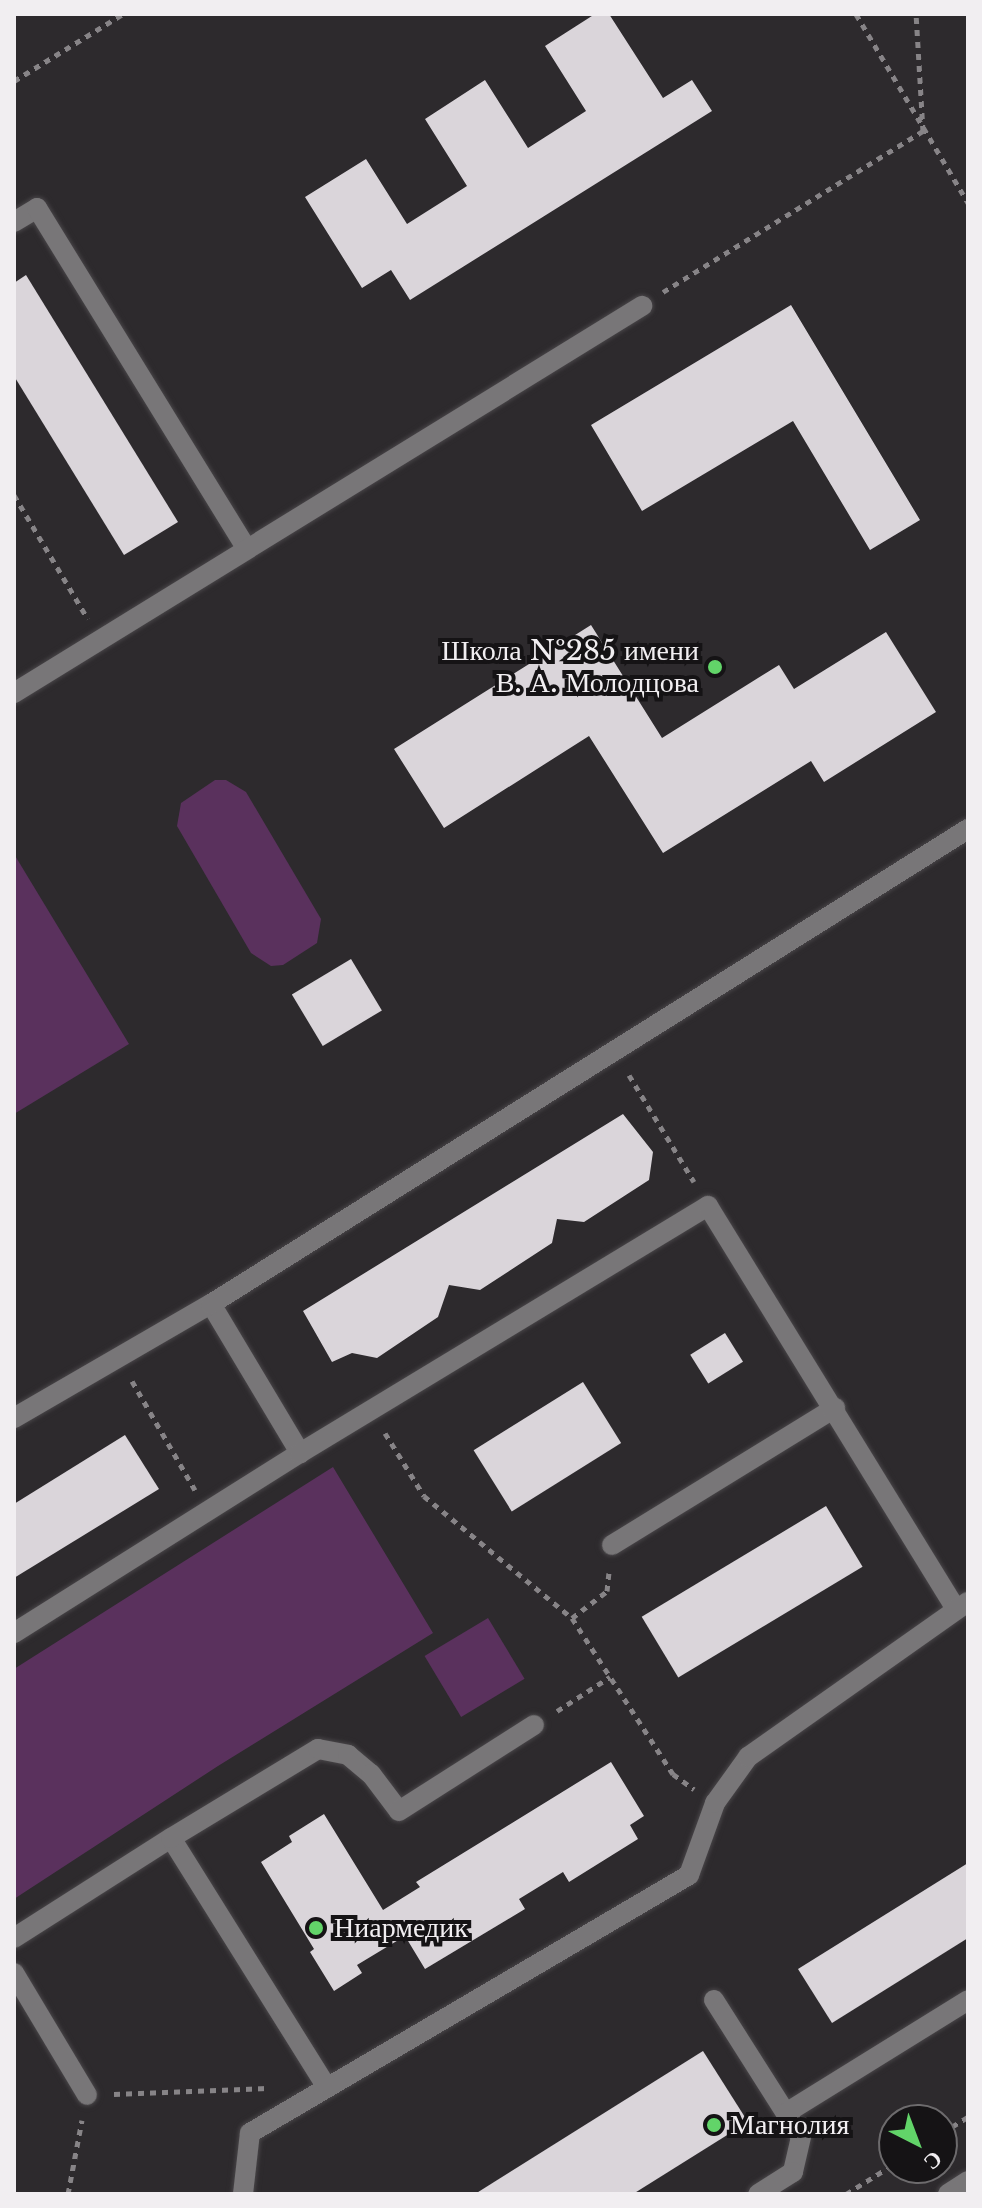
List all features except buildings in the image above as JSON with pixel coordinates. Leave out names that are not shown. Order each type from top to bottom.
[{"type":"street","points":[[14,222],[37,208],[246,548]]},
{"type":"street","points":[[14,693],[642,306]]},
{"type":"street","points":[[14,1418],[211,1304],[968,829]]},
{"type":"street","points":[[14,1633],[300,1453],[708,1206],[962,1605],[748,1757],[715,1803],[689,1875],[250,2133],[243,2194]]},
{"type":"street","points":[[211,1304],[300,1453]]},
{"type":"street","points":[[612,1545],[835,1408]]},
{"type":"street","points":[[14,1938],[318,1749],[348,1755],[371,1774],[399,1811],[534,1725]]},
{"type":"street","points":[[171,1838],[326,2086]]},
{"type":"street","points":[[14,1973],[87,2095]]},
{"type":"street","points":[[714,2000],[801,2137],[793,2172],[758,2194]]},
{"type":"street","points":[[786,2113],[968,2000]]},
{"type":"street","points":[[948,2194],[968,2181]]},
{"type":"path","points":[[14,81],[123,14]]},
{"type":"path","points":[[856,14],[968,203]]},
{"type":"path","points":[[916,14],[923,131]]},
{"type":"path","points":[[642,306],[923,131]]},
{"type":"path","points":[[14,495],[101,640]]},
{"type":"path","points":[[614,1050],[708,1206]]},
{"type":"path","points":[[117,1356],[208,1511]]},
{"type":"path","points":[[371,1410],[424,1496],[572,1618],[673,1774],[715,1803]]},
{"type":"path","points":[[572,1618],[596,1600]]},
{"type":"path","points":[[534,1725],[610,1677]]},
{"type":"path","points":[[68,2194],[87,2095],[278,2088]]},
{"type":"path","points":[[846,2194],[878,2174]]},
{"type":"shaded area","points":[[215,780],[226,780],[246,792],[321,919],[317,943],[283,965],[271,966],[251,953],[177,826],[181,803]]},
{"type":"shaded area","points":[[14,854],[129,1044],[14,1114]]},
{"type":"shaded area","points":[[333,1467],[433,1633],[218,1766],[14,1899],[14,1669]]},
{"type":"shaded area","points":[[488,1618],[525,1679],[461,1717],[425,1656]]},
{"type":"place","name":"Школа №285 имени В. А. Молодцова","points":[[715,667]]},
{"type":"place","name":"Ниармедик","points":[[316,1928]]},
{"type":"place","name":"Магнолия","points":[[714,2125]]}]
